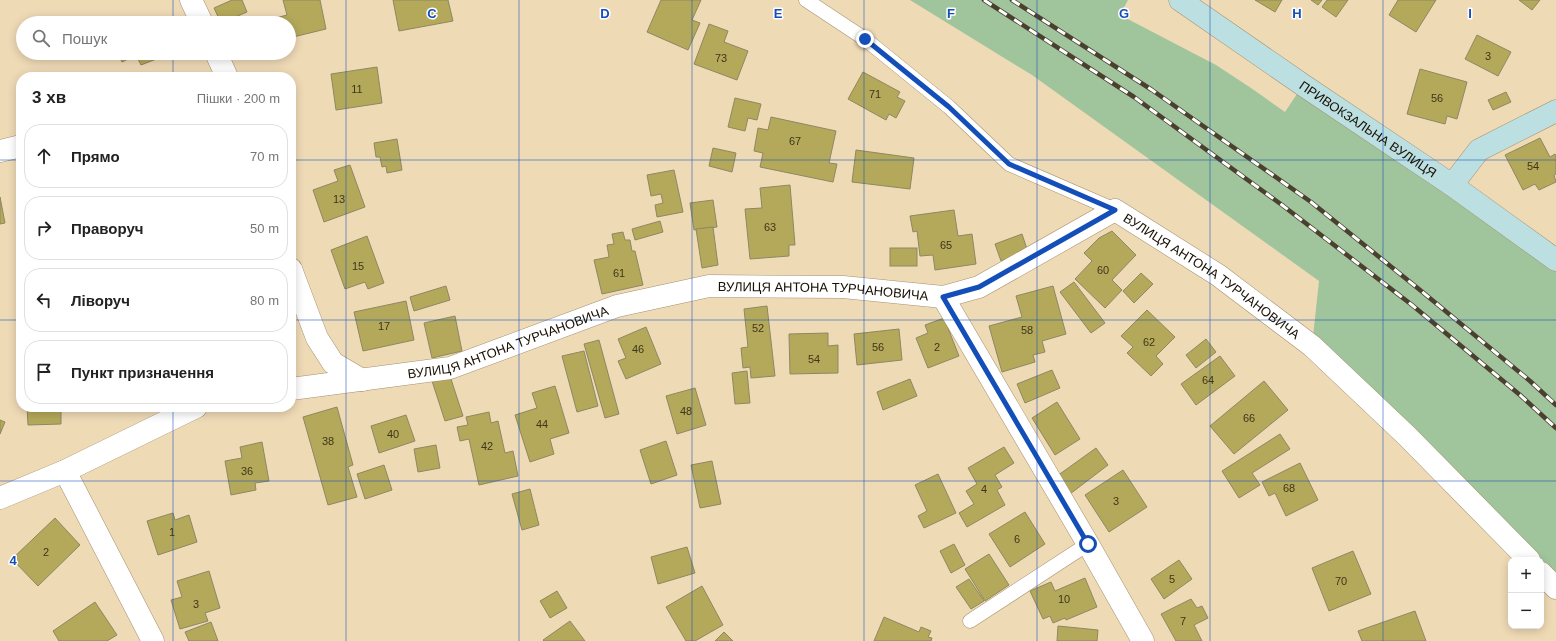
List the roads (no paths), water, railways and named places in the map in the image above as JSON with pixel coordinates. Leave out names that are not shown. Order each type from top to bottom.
[{"type":"street","points":[[191,0],[199,16]]},
{"type":"street","name":"ПРИВОКЗАЛЬНА ВУЛИЦЯ","points":[[1180,0],[1452,185],[1556,260]]},
{"type":"street","points":[[219,60],[225,72]]},
{"type":"street","points":[[1452,185],[1479,150],[1556,111]]},
{"type":"street","points":[[0,152],[16,147]]},
{"type":"street","name":"ВУЛИЦЯ АНТОНА ТУРЧАНОВИЧА","points":[[296,388],[450,368],[617,306],[709,286],[844,287],[943,297],[979,287],[1115,210],[1218,276],[1312,346],[1407,436],[1526,557]]},
{"type":"street","points":[[296,282],[317,338],[333,363],[362,380]]},
{"type":"street","points":[[943,297],[1088,544],[1142,641]]},
{"type":"street","points":[[0,498],[65,470],[186,412]]},
{"type":"street","points":[[65,470],[153,641]]},
{"type":"street","points":[[1544,576],[1556,588]]},
{"type":"lane","points":[[806,0],[865,39],[949,107],[1009,164],[1115,210]]},
{"type":"lane","points":[[970,621],[1088,544]]},
{"type":"railway","points":[[984,0],[1134,97],[1282,205],[1412,305],[1520,395],[1556,428]]},
{"type":"railway","points":[[1012,0],[1152,90],[1311,202],[1530,381],[1556,405]]}]
